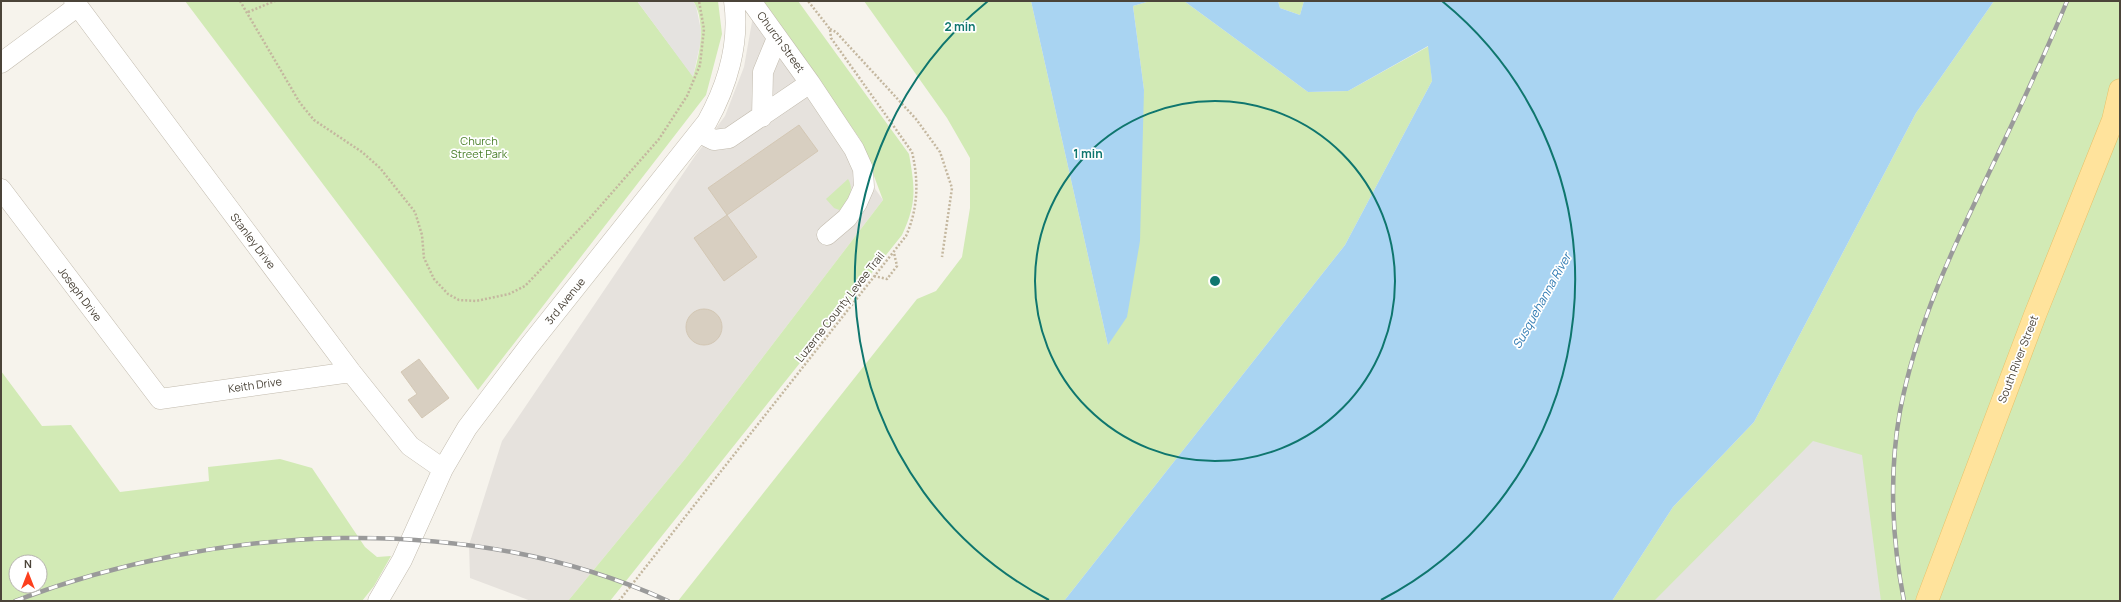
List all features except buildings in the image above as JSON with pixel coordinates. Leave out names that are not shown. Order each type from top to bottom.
[{"type":"main road","name":"South River Street","points":[[1930,593],[2032,323],[2116,116],[2120,90]]},
{"type":"street","name":"3rd Avenue","points":[[378,601],[402,560],[444,469],[467,428],[484,404],[700,133],[718,102],[731,63],[734,1]]},
{"type":"street","name":"Church Street","points":[[751,1],[810,83],[860,159],[864,178],[864,187],[852,212],[827,235]]},
{"type":"street","points":[[1,63],[76,4]]},
{"type":"street","name":"Stanley Drive","points":[[76,4],[350,372],[410,446],[444,469]]},
{"type":"street","points":[[762,117],[763,72],[777,38]]},
{"type":"street","points":[[700,133],[714,140],[729,138],[810,83]]},
{"type":"street","name":"Joseph Drive","points":[[1,189],[160,399]]},
{"type":"street","name":"Keith Drive","points":[[160,399],[350,372]]},
{"type":"path","points":[[240,1],[248,12],[300,103],[314,120],[362,152],[380,168],[415,212],[422,236],[424,258],[434,279],[448,294],[459,300],[476,301],[509,294],[525,286],[589,219],[659,138],[687,96],[700,65],[704,29],[699,1]]},
{"type":"path","points":[[248,12],[275,1]]},
{"type":"path","name":"Luzerne County Levee Trail","points":[[619,601],[894,252],[906,236],[914,220],[917,174],[912,152],[832,38],[830,29],[808,1]]},
{"type":"path","points":[[830,29],[836,32],[916,119],[940,152],[952,188],[942,257]]},
{"type":"path","points":[[874,276],[888,279],[897,266],[894,252]]},
{"type":"shaded area","points":[[637,1],[693,1],[696,6],[701,30],[700,45],[693,77]]},
{"type":"shaded area","points":[[753,16],[883,200],[685,459],[568,601],[531,601],[470,578],[469,545],[502,441],[695,156],[725,116],[744,67]]},
{"type":"shaded area","points":[[1813,441],[1862,455],[1881,601],[1654,601]]},
{"type":"green space","name":"Church Street Park","points":[[185,1],[637,1],[693,76],[700,48],[701,27],[697,9],[693,1],[718,1],[722,34],[706,95],[478,390]]},
{"type":"green space","points":[[763,1],[798,1],[909,154],[913,176],[913,195],[907,224],[902,235],[610,601],[568,601],[685,459],[883,200],[860,139]]},
{"type":"green space","points":[[864,1],[1031,1],[1108,345],[1144,90],[1133,6],[1150,1],[1184,1],[1308,92],[1348,91],[1429,46],[1432,81],[1345,245],[1064,601],[678,601],[917,299],[936,291],[962,257],[970,208],[970,158],[947,118]]},
{"type":"green space","points":[[1278,1],[1304,1],[1300,15],[1280,8]]},
{"type":"green space","points":[[1994,1],[2120,1],[2120,601],[1612,601],[1673,507],[1754,422],[1916,113]]},
{"type":"green space","points":[[848,179],[851,191],[842,211],[834,208],[826,199]]},
{"type":"green space","points":[[1,371],[42,426],[71,425],[120,492],[209,481],[208,467],[280,459],[312,468],[365,547],[377,557],[391,556],[374,586],[362,601],[1,601]]},
{"type":"water","points":[[1031,1],[1150,1],[1133,6],[1144,90],[1140,241],[1127,317],[1108,345]]},
{"type":"water","name":"Susquehanna River","points":[[1184,1],[1278,1],[1280,8],[1300,15],[1304,1],[1994,1],[1916,113],[1754,422],[1673,507],[1612,601],[1064,601],[1345,245],[1432,81],[1428,46],[1348,91],[1308,92]]},
{"type":"railway","points":[[1904,601],[1897,554],[1893,506],[1894,458],[1900,411],[1915,350],[1948,261],[2029,89],[2067,1]]},
{"type":"railway","points":[[15,601],[93,575],[174,556],[258,543],[343,538],[427,541],[510,552],[591,572],[668,601]]}]
